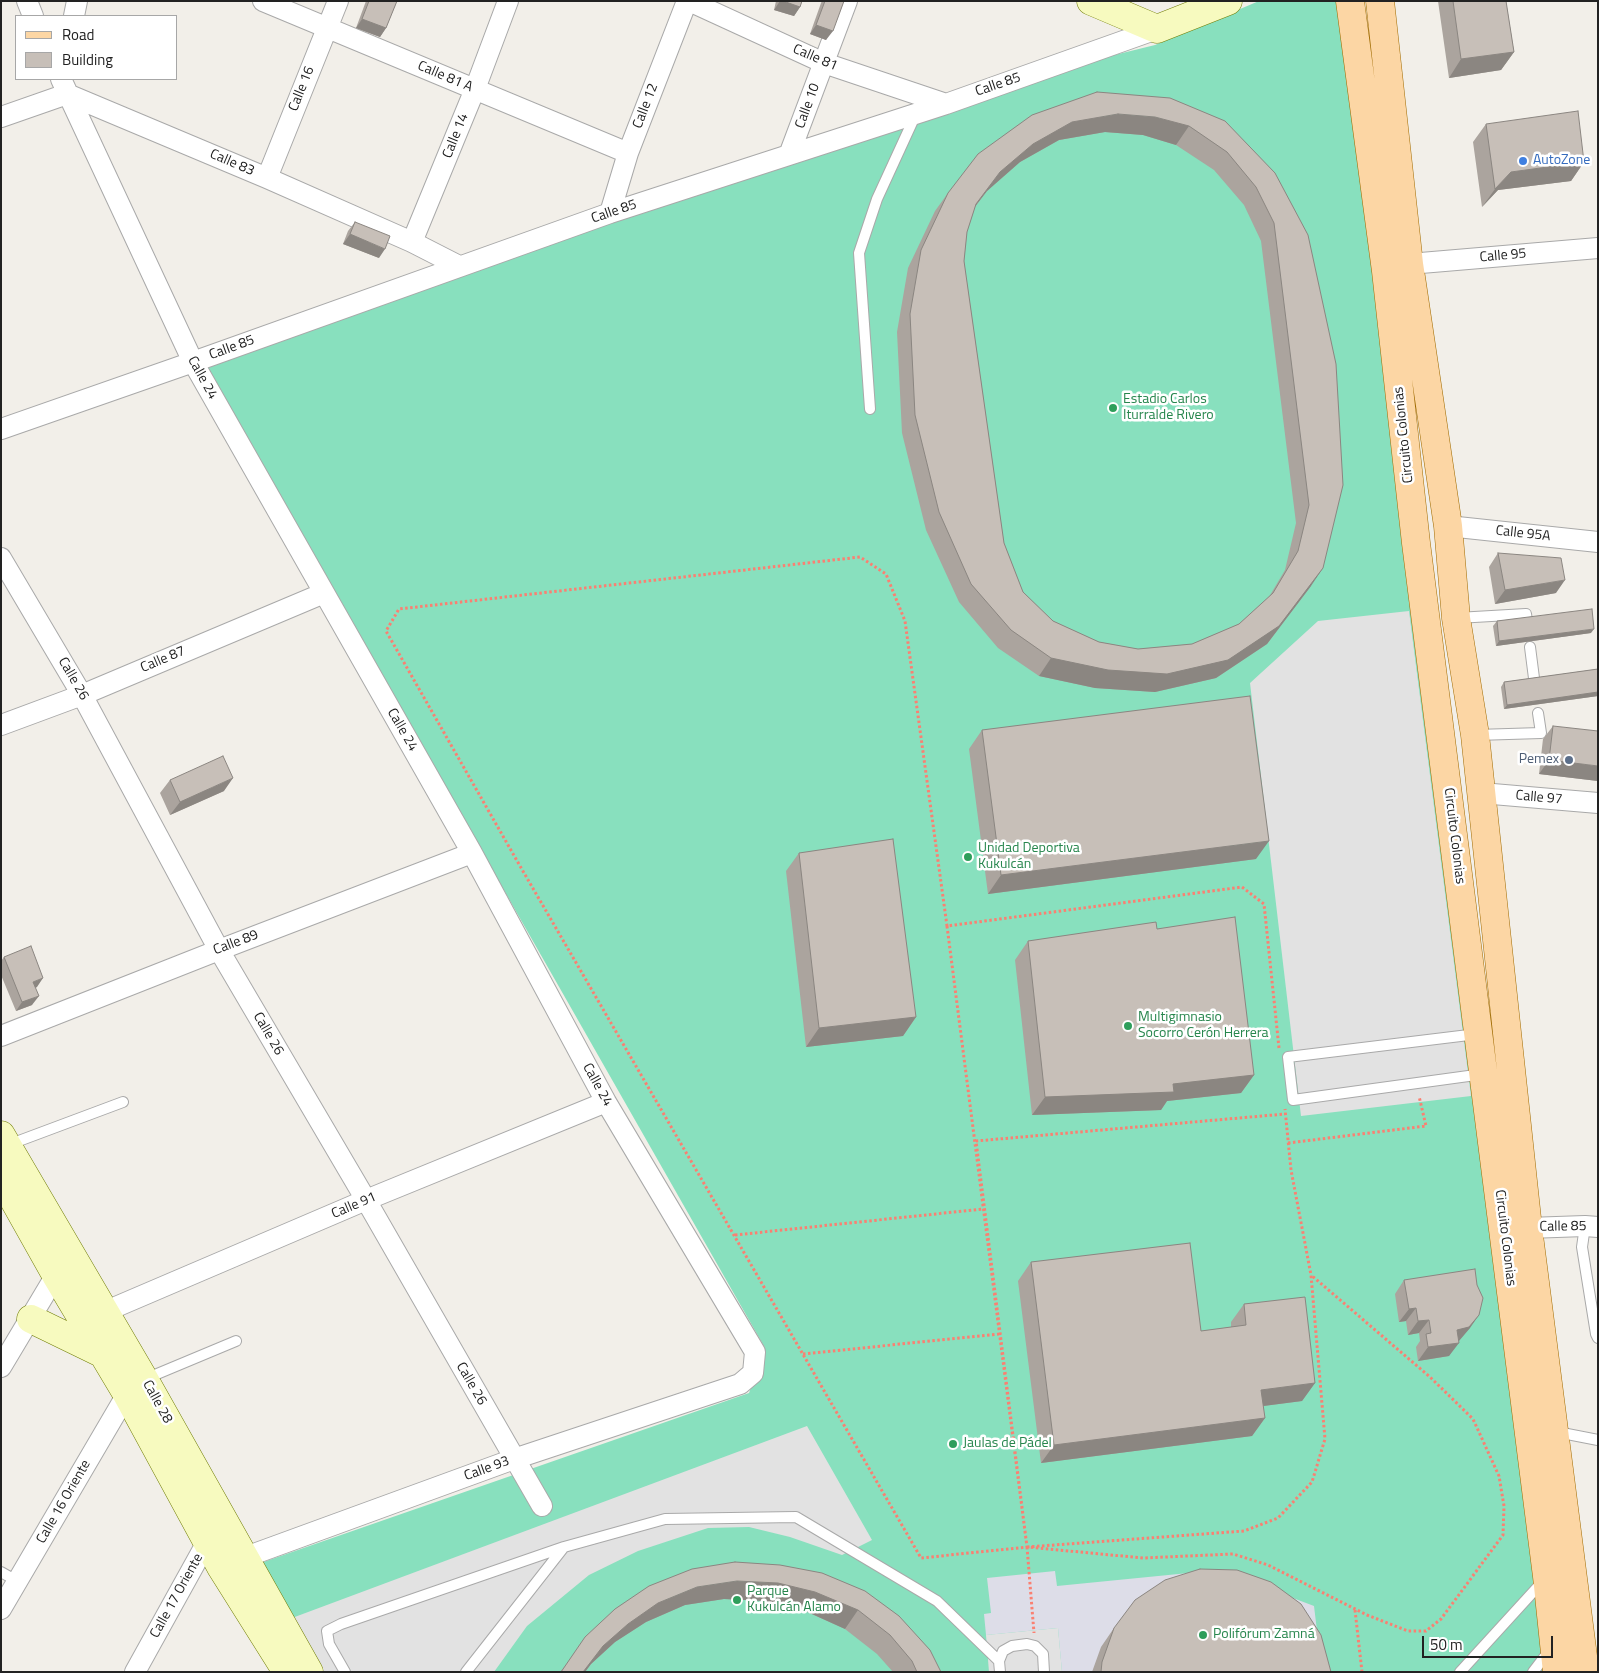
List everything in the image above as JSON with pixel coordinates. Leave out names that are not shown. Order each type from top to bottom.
[{"type":"main road","name":"Circuito Colonias","points":[[1350,1],[1386,271],[1416,542],[1484,1074],[1505,1135],[1528,1228],[1585,1672]]},
{"type":"main road","name":"Circuito Colonias","points":[[1380,1],[1409,264],[1448,526],[1456,618],[1475,735],[1481,793],[1505,1135],[1557,1672]]},
{"type":"street","points":[[27,1],[33,15]]},
{"type":"street","points":[[74,15],[77,1]]},
{"type":"street","name":"Calle 81 A","points":[[263,1],[628,153]]},
{"type":"street","name":"Calle 16","points":[[267,178],[338,1]]},
{"type":"street","name":"Calle 14","points":[[412,242],[475,89],[508,1]]},
{"type":"street","name":"Calle 81","points":[[688,1],[824,63],[946,104]]},
{"type":"street","name":"Calle 12","points":[[610,212],[628,153],[688,1]]},
{"type":"street","name":"Calle 10","points":[[789,155],[848,1]]},
{"type":"street","points":[[1091,1],[1157,29]]},
{"type":"street","name":"Calle 85","points":[[1,429],[610,212],[946,104],[1157,29],[1228,1]]},
{"type":"street","points":[[1,117],[63,84]]},
{"type":"street","name":"Calle 83","points":[[63,84],[412,242],[459,266]]},
{"type":"street","name":"Calle 24","points":[[63,84],[193,362],[472,853],[606,1102],[755,1352],[753,1373]]},
{"type":"street","name":"Calle 95","points":[[1409,264],[1598,248]]},
{"type":"street","name":"Calle 95A","points":[[1448,526],[1598,542]]},
{"type":"street","name":"Calle 26","points":[[1,558],[82,695],[219,950],[366,1200],[542,1506]]},
{"type":"street","name":"Calle 87","points":[[1,725],[82,695],[324,593]]},
{"type":"street","name":"Calle 97","points":[[1481,793],[1598,803]]},
{"type":"street","name":"Calle 89","points":[[1,1036],[472,853]]},
{"type":"street","name":"Calle 91","points":[[104,1312],[366,1200],[606,1102]]},
{"type":"street","name":"Calle 28","points":[[4,1140],[104,1312],[135,1387],[233,1562],[287,1672]]},
{"type":"street","name":"Calle 28","points":[[1,1177],[101,1353],[135,1387]]},
{"type":"street","name":"Calle 85","points":[[1528,1228],[1591,1226]]},
{"type":"street","points":[[1,1367],[56,1275]]},
{"type":"street","points":[[31,1319],[101,1353]]},
{"type":"street","name":"Calle 93","points":[[233,1562],[514,1459],[740,1384],[753,1373]]},
{"type":"street","name":"Calle 16 Oriente","points":[[1,1609],[9,1576],[135,1387]]},
{"type":"street","name":"Calle 17 Oriente","points":[[135,1672],[218,1536]]},
{"type":"street","name":"Calle 28","points":[[233,1562],[309,1672]]},
{"type":"lane","points":[[870,409],[859,253],[878,199],[916,114]]},
{"type":"lane","points":[[1456,618],[1526,614],[1528,626]]},
{"type":"lane","points":[[1530,648],[1535,686]]},
{"type":"lane","points":[[1475,735],[1541,733],[1538,713]]},
{"type":"lane","points":[[1479,1034],[1288,1057],[1293,1100],[1484,1074]]},
{"type":"lane","points":[[4,1140],[124,1102]]},
{"type":"lane","points":[[1591,1226],[1582,1247],[1598,1338]]},
{"type":"lane","points":[[135,1387],[236,1341]]},
{"type":"lane","points":[[1554,1432],[1598,1440]]},
{"type":"lane","points":[[345,1672],[329,1644],[327,1631],[341,1624],[564,1547],[665,1519],[796,1517],[937,1601],[1000,1667]]},
{"type":"lane","points":[[466,1672],[564,1547]]},
{"type":"lane","points":[[1460,1672],[1548,1576]]},
{"type":"lane","points":[[1000,1667],[1003,1651],[1012,1646],[1027,1644],[1035,1646],[1043,1654],[1044,1672]]},
{"type":"lane","points":[[1533,1672],[1554,1644]]},
{"type":"path","points":[[1027,1547],[947,926],[905,620],[886,574],[860,557],[399,609],[386,631],[921,1558],[1027,1547],[1244,1531],[1278,1518],[1312,1482],[1325,1439],[1311,1275],[1288,1143],[1284,1105]]},
{"type":"path","points":[[947,926],[1242,887],[1264,904],[1280,1057]]},
{"type":"path","points":[[1288,1143],[1426,1126],[1416,1084]]},
{"type":"path","points":[[1035,1646],[1027,1547],[976,1141],[1285,1114]]},
{"type":"path","points":[[734,1235],[983,1209]]},
{"type":"path","points":[[1027,1547],[1143,1558],[1233,1554],[1268,1565],[1355,1609],[1408,1631],[1426,1631],[1441,1619],[1503,1535],[1504,1506],[1499,1476],[1473,1419],[1430,1377],[1311,1275]]},
{"type":"path","points":[[803,1354],[999,1334]]},
{"type":"path","points":[[1355,1609],[1362,1672]]},
{"type":"green space","name":"Unidad Deportiva Kukulcán","points":[[1259,1],[1341,1],[1555,1672],[308,1672],[249,1567],[749,1393],[765,1348],[205,366],[915,104],[1155,45]]},
{"type":"shaded area","points":[[1409,611],[1471,1096],[1301,1116],[1250,683],[1318,621]]},
{"type":"shaded area","points":[[807,1426],[872,1540],[842,1555],[790,1537],[749,1527],[708,1528],[638,1551],[589,1575],[527,1626],[494,1672],[322,1672],[292,1618]]},
{"type":"shaded area","points":[[1219,1570],[1314,1606],[1322,1672],[1062,1672],[1058,1628],[986,1635],[984,1614],[991,1613],[987,1578],[1055,1571],[1057,1586]]},
{"type":"shaded area","points":[[1058,1628],[1062,1672],[989,1672],[986,1635]]},
{"type":"building","points":[[369,1],[397,1],[386,28],[362,19]]},
{"type":"building","points":[[783,1],[802,1],[800,7]]},
{"type":"building","points":[[825,1],[844,1],[833,31],[816,25]]},
{"type":"building","points":[[1453,1],[1506,1],[1514,52],[1461,59]]},
{"type":"building","points":[[1097,92],[1170,98],[1225,121],[1275,173],[1308,235],[1336,364],[1343,485],[1323,568],[1279,626],[1228,660],[1167,674],[1108,670],[1051,658],[1011,630],[971,584],[939,512],[915,415],[910,314],[921,250],[948,193],[978,154],[1032,115]],"holes":[[[1118,114],[1155,117],[1189,126],[1227,152],[1256,187],[1274,223],[1309,505],[1298,551],[1273,593],[1239,624],[1192,644],[1138,649],[1099,642],[1053,621],[1023,592],[1004,543],[964,261],[967,232],[976,204],[1000,172],[1033,144],[1072,122]]]},
{"type":"building","points":[[1578,111],[1584,162],[1511,172],[1495,189],[1486,124]]},
{"type":"building","points":[[355,222],[390,236],[385,249],[350,234]]},
{"type":"building","points":[[1498,553],[1561,558],[1565,580],[1505,590]]},
{"type":"building","points":[[1592,609],[1594,629],[1499,641],[1497,621]]},
{"type":"building","points":[[1598,669],[1598,692],[1507,705],[1504,682]]},
{"type":"building","points":[[1250,696],[1269,841],[1001,875],[982,730]]},
{"type":"building","points":[[1553,726],[1598,731],[1598,766],[1549,760]]},
{"type":"building","points":[[223,756],[233,778],[180,802],[170,780]]},
{"type":"building","points":[[893,839],[916,1017],[819,1028],[799,853]]},
{"type":"building","name":"Multigimnasio Socorro Cerón Herrera","points":[[1235,917],[1254,1075],[1173,1084],[1174,1092],[1045,1097],[1028,941],[1156,922],[1157,929]]},
{"type":"building","points":[[31,946],[43,978],[33,982],[39,996],[22,1002],[4,957]]},
{"type":"building","points":[[1190,1243],[1201,1331],[1246,1325],[1244,1304],[1305,1297],[1315,1383],[1261,1390],[1265,1418],[1054,1445],[1031,1262]]},
{"type":"building","points":[[1475,1269],[1477,1285],[1483,1298],[1479,1315],[1469,1327],[1457,1330],[1459,1343],[1428,1347],[1426,1334],[1431,1333],[1429,1320],[1418,1321],[1416,1308],[1409,1309],[1404,1280]]},
{"type":"building","points":[[735,1562],[780,1565],[822,1573],[865,1591],[899,1616],[930,1650],[941,1672],[917,1672],[912,1661],[890,1635],[858,1610],[815,1592],[778,1583],[737,1581],[697,1587],[658,1603],[628,1624],[603,1646],[583,1672],[561,1672],[585,1637],[615,1609],[649,1586],[692,1569]]},
{"type":"building","name":"Polifórum Zamná","points":[[1200,1569],[1237,1570],[1271,1582],[1301,1604],[1321,1635],[1331,1672],[1101,1672],[1102,1662],[1114,1628],[1135,1600],[1165,1580]]},
{"type":"place","name":"AutoZone","points":[[1523,161]]},
{"type":"place","name":"Estadio Carlos Iturralde Rivero","points":[[1113,408]]},
{"type":"place","name":"Pemex","points":[[1569,760]]},
{"type":"place","name":"Unidad Deportiva Kukulcán","points":[[968,857]]},
{"type":"place","name":"Multigimnasio Socorro Cerón Herrera","points":[[1128,1026]]},
{"type":"place","name":"Jaulas de Pádel","points":[[953,1444]]},
{"type":"place","name":"Parque Kukulcán Alamo","points":[[737,1600]]},
{"type":"place","name":"Polifórum Zamná","points":[[1203,1635]]}]
